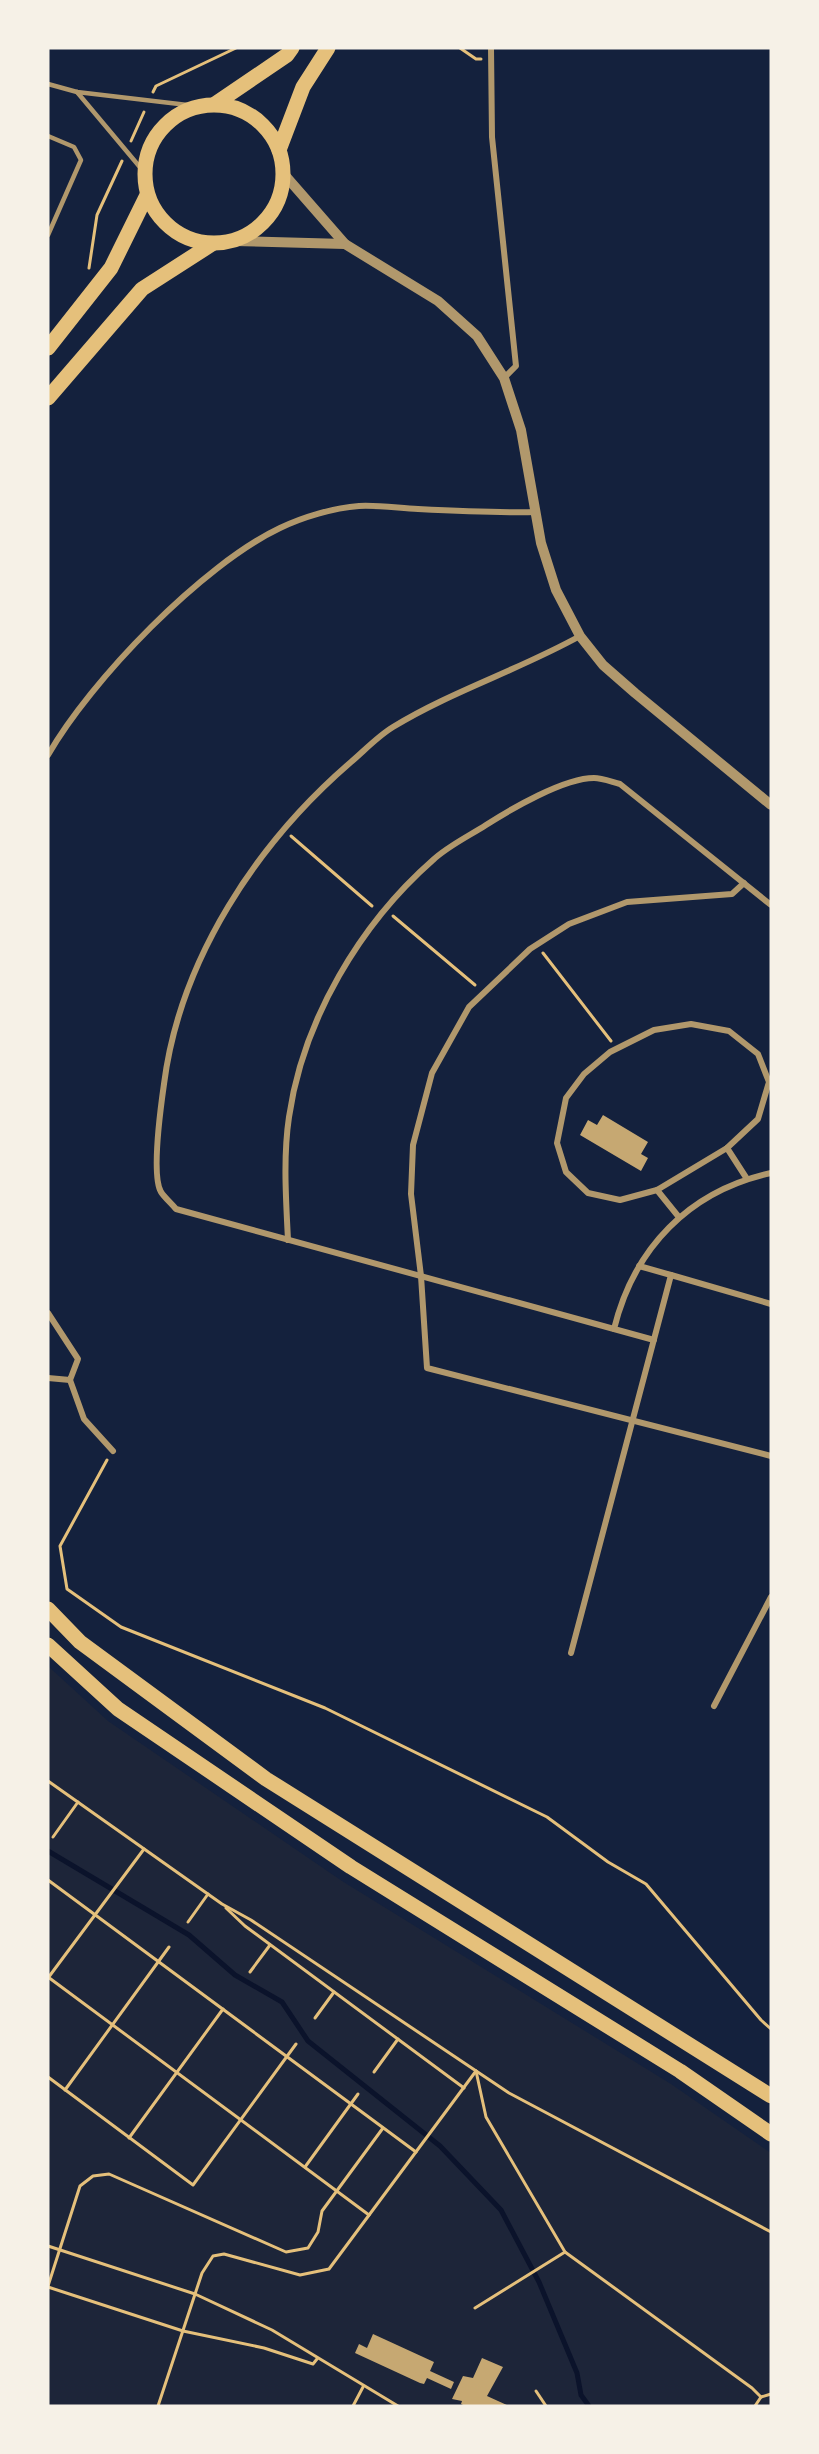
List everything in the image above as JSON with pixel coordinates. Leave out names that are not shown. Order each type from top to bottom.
[{"type":"highway","points":[[215,104],[287,55],[291,48]]},
{"type":"highway","points":[[279,150],[303,87],[328,48]]},
{"type":"highway","points":[[215,104],[236,107],[255,117],[269,132],[279,150],[284,173],[280,195],[270,215],[254,231],[234,241],[212,243],[191,240],[172,230],[157,214],[147,195],[144,172],[148,149],[160,128],[178,113],[196,106],[215,104]]},
{"type":"highway","points":[[48,348],[111,268],[147,195]]},
{"type":"highway","points":[[48,398],[142,289],[212,243]]},
{"type":"highway","points":[[48,1609],[80,1642],[266,1779],[771,2096]]},
{"type":"highway","points":[[48,1644],[118,1709],[351,1867],[670,2065],[771,2134]]},
{"type":"street","points":[[491,48],[489,59],[492,137],[516,366],[504,378]]},
{"type":"street","points":[[284,173],[345,244],[438,301],[460,318],[484,345],[504,378],[521,430],[541,543],[556,590],[580,636],[619,679],[771,805]]},
{"type":"street","points":[[234,241],[345,244]]},
{"type":"street","points":[[48,755],[123,657],[166,614],[214,571],[247,546],[281,527],[318,514],[358,507],[486,513],[536,512]]},
{"type":"street","points":[[580,636],[548,654],[457,692],[390,729],[315,794],[284,829],[224,911],[188,991],[166,1067],[156,1140],[160,1190],[176,1209],[654,1340]]},
{"type":"street","points":[[288,1240],[285,1195],[289,1117],[304,1060],[327,1000],[349,956],[382,911],[434,859],[497,818],[554,788],[593,778],[620,784],[771,905]]},
{"type":"street","points":[[744,883],[732,894],[627,902],[569,924],[537,945],[469,1007],[432,1073],[414,1146],[411,1194],[421,1276],[427,1368],[771,1456]]},
{"type":"street","points":[[691,1023],[729,1030],[758,1054],[769,1082],[758,1119],[727,1148],[657,1190],[620,1200],[588,1193],[566,1172],[557,1143],[566,1098],[584,1074],[617,1048],[654,1030],[691,1023]]},
{"type":"street","points":[[727,1148],[747,1179]]},
{"type":"street","points":[[614,1329],[621,1302],[639,1266],[678,1216],[747,1179],[771,1173]]},
{"type":"street","points":[[657,1190],[678,1216]]},
{"type":"street","points":[[639,1266],[771,1304]]},
{"type":"street","points":[[571,1653],[671,1275]]},
{"type":"street","points":[[48,1313],[78,1359],[70,1380],[84,1419],[113,1451]]},
{"type":"street","points":[[48,1378],[70,1380]]},
{"type":"street","points":[[714,1706],[769,1605],[771,1597]]},
{"type":"lane","points":[[48,84],[77,92],[196,106]]},
{"type":"lane","points":[[77,92],[144,172]]},
{"type":"lane","points":[[48,136],[74,147],[81,160],[48,235]]},
{"type":"path","points":[[460,48],[476,59],[489,59]]},
{"type":"path","points":[[284,829],[484,993]]},
{"type":"path","points":[[537,945],[617,1048]]},
{"type":"path","points":[[113,1451],[60,1546],[67,1589],[121,1627],[325,1708],[547,1817],[608,1862],[646,1884],[771,2029]]},
{"type":"path","points":[[48,1781],[222,1904],[270,1945],[464,2088]]},
{"type":"path","points":[[53,1837],[78,1802]]},
{"type":"path","points":[[144,1849],[48,1977],[369,2215]]},
{"type":"path","points":[[48,1880],[416,2152]]},
{"type":"path","points":[[188,1922],[208,1894]]},
{"type":"path","points":[[222,1904],[251,1920],[509,2093],[771,2232]]},
{"type":"path","points":[[250,1972],[270,1945]]},
{"type":"path","points":[[65,2090],[169,1947]]},
{"type":"path","points":[[315,2018],[334,1992]]},
{"type":"path","points":[[129,2138],[223,2009]]},
{"type":"path","points":[[374,2072],[398,2039]]},
{"type":"path","points":[[48,2077],[193,2185],[296,2044]]},
{"type":"path","points":[[158,2406],[202,2273],[213,2256],[224,2254],[300,2275],[329,2269],[476,2071]]},
{"type":"path","points":[[476,2071],[486,2117],[565,2252],[761,2397]]},
{"type":"path","points":[[305,2167],[358,2094]]},
{"type":"path","points":[[317,2358],[313,2364],[264,2348],[183,2331],[48,2287],[80,2186],[93,2176],[109,2174],[286,2252],[308,2248],[318,2232],[322,2211],[383,2128]]},
{"type":"path","points":[[48,2246],[59,2252],[195,2294],[272,2330],[363,2387],[398,2406]]},
{"type":"path","points":[[476,2308],[565,2252]]},
{"type":"path","points":[[353,2406],[363,2387]]},
{"type":"path","points":[[536,2391],[546,2406]]},
{"type":"path","points":[[755,2406],[761,2397],[771,2394]]},
{"type":"shaded area","points":[[48,1666],[108,1721],[342,1881],[671,2084],[771,2153],[771,2406],[48,2406]]},
{"type":"building","points":[[603,1115],[648,1142],[641,1154],[648,1158],[641,1171],[580,1135],[588,1120],[597,1125]]},
{"type":"building","points":[[373,2334],[434,2362],[430,2371],[454,2382],[451,2389],[427,2378],[424,2384],[420,2383],[355,2353],[359,2344],[367,2348]]},
{"type":"building","points":[[482,2358],[503,2367],[487,2396],[509,2406],[465,2406],[461,2404],[462,2401],[452,2399],[463,2376],[473,2378]]},
{"type":"waterway","points":[[48,1851],[189,1935],[235,1975],[282,2002],[308,2041],[440,2146],[501,2210],[539,2282],[577,2373],[581,2395],[589,2406]]}]
